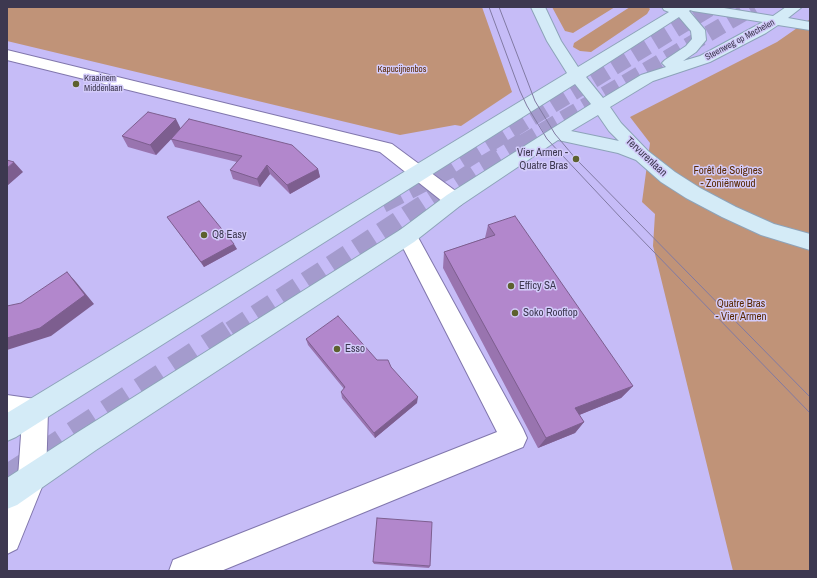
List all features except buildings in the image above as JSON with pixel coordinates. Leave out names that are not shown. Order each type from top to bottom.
[{"type":"main road","name":"Tervurenlaan","points":[[538,7],[554,41],[576,75],[601,106],[615,127],[642,155],[668,177],[693,193],[768,230],[810,242]]},
{"type":"main road","name":"Steenweg op Mechelen","points":[[7,495],[32,477],[407,236],[454,200],[555,134],[647,78],[705,59],[777,20],[795,7]]},
{"type":"main road","points":[[647,78],[691,50],[698,40],[698,30],[682,8]]},
{"type":"main road","points":[[7,428],[522,110],[682,8],[777,20],[810,26]]},
{"type":"main road","points":[[555,134],[607,144],[642,155]]},
{"type":"street","points":[[7,55],[386,148],[454,200]]},
{"type":"street","points":[[184,571],[514,438],[407,236]]},
{"type":"street","points":[[7,406],[35,411],[32,477],[7,539]]},
{"type":"green space","name":"Kapucijnenbos","points":[[7,7],[482,7],[512,92],[461,126],[455,125],[400,135],[7,41]]},
{"type":"green space","points":[[552,7],[615,7],[573,33],[565,31]]},
{"type":"green space","points":[[630,7],[648,7],[650,9],[647,14],[591,52],[580,51],[573,47],[574,43]]},
{"type":"green space","name":"Forêt de Soignes - Zoniënwoud","points":[[810,19],[810,571],[733,571],[653,246],[655,214],[642,202],[650,143],[630,117],[777,42]]},
{"type":"tunnel","points":[[491,143],[712,7]]},
{"type":"tunnel","points":[[522,143],[754,7]]},
{"type":"tunnel","points":[[382,203],[450,168],[492,142]]},
{"type":"tunnel","points":[[231,331],[480,168],[524,142]]},
{"type":"tunnel","points":[[7,478],[233,330]]},
{"type":"tram line","points":[[489,7],[520,91],[527,106],[547,139],[621,218],[810,413]]},
{"type":"tram line","points":[[499,7],[535,101],[555,134],[576,159],[810,397]]},
{"type":"place","name":"Kraainem Middenlaan","points":[[76,84]]},
{"type":"place","name":"Vier Armen - Quatre Bras","points":[[576,159]]},
{"type":"place","name":"Q8 Easy","points":[[204,235]]},
{"type":"place","name":"Efficy SA","points":[[511,286]]},
{"type":"place","name":"Soko Rooftop","points":[[515,313]]},
{"type":"place","name":"Esso","points":[[337,349]]},
{"type":"park label","name":"Quatre Bras - Vier Armen","points":[[741,310]]}]
